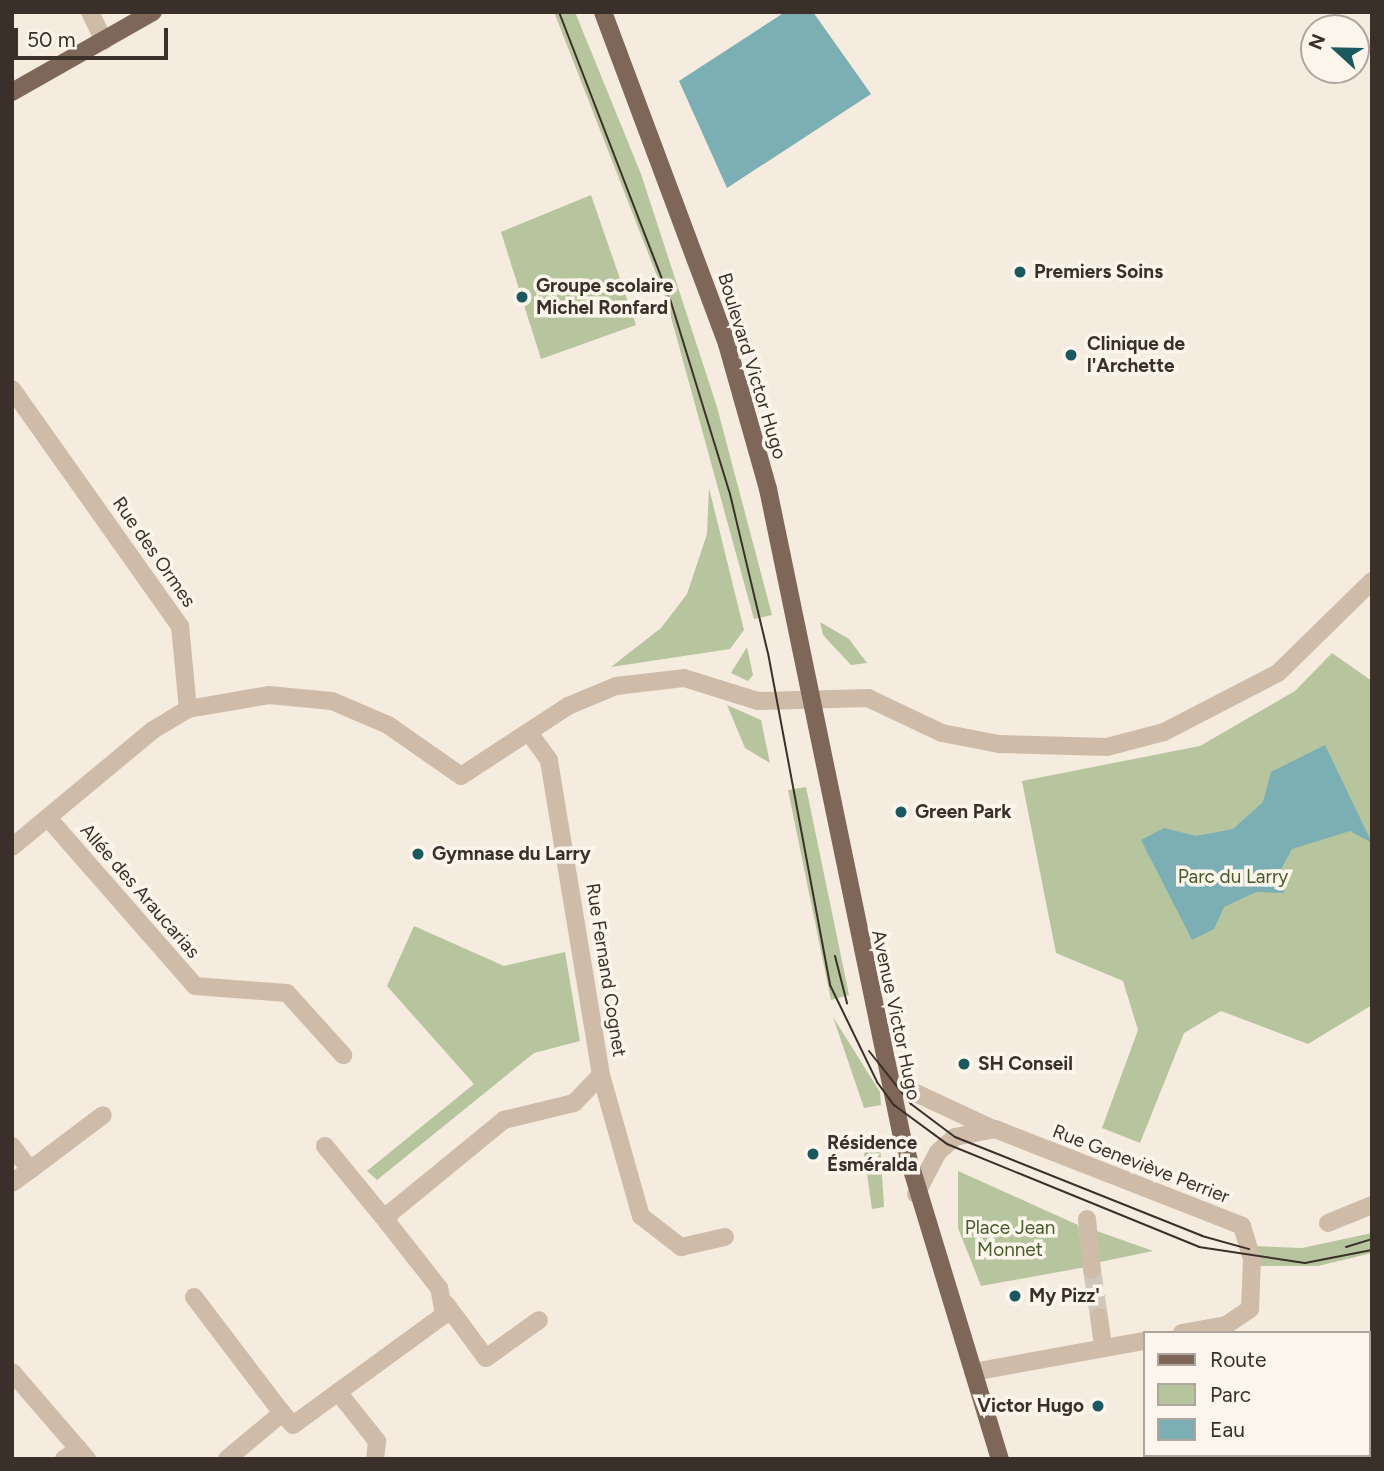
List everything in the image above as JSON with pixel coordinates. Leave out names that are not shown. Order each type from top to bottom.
[{"type":"main road","points":[[12,92],[153,12]]},
{"type":"main road","name":"Boulevard Victor Hugo","points":[[603,12],[727,344],[815,696],[824,743]]},
{"type":"main road","name":"Avenue Victor Hugo","points":[[824,743],[883,1056],[916,1194],[973,1372]]},
{"type":"main road","points":[[973,1372],[1000,1459]]},
{"type":"street","points":[[90,12],[104,41]]},
{"type":"street","name":"Rue des Ormes","points":[[12,389],[180,626],[188,709]]},
{"type":"street","points":[[12,847],[188,709],[269,695],[332,701],[388,725],[461,776],[529,732],[616,686],[657,681],[706,682],[758,701],[815,696],[868,698],[942,733],[999,744],[1107,747],[1164,732],[1278,673],[1372,581]]},
{"type":"street","name":"Rue Fernand Cognet","points":[[388,1223],[389,1214],[504,1121],[574,1103],[601,1074],[549,761],[529,732]]},
{"type":"street","name":"Allée des Araucarias","points":[[48,818],[195,985],[287,993],[343,1055]]},
{"type":"street","name":"Rue Geneviève Perrier","points":[[883,1056],[905,1088],[995,1129],[1242,1226],[1252,1259],[1250,1309],[1226,1325],[1193,1331]]},
{"type":"street","points":[[601,1074],[641,1216],[681,1247],[725,1237]]},
{"type":"street","points":[[12,1183],[103,1115]]},
{"type":"street","points":[[916,1194],[938,1152],[955,1137],[995,1129]]},
{"type":"street","points":[[12,1146],[30,1170]]},
{"type":"street","points":[[325,1146],[388,1223],[486,1358],[539,1320]]},
{"type":"street","points":[[1328,1223],[1372,1205]]},
{"type":"street","points":[[1087,1219],[1092,1270]]},
{"type":"street","points":[[194,1297],[293,1425],[444,1315],[446,1304]]},
{"type":"street","points":[[1099,1317],[1102,1339]]},
{"type":"street","points":[[973,1372],[1142,1341]]},
{"type":"street","points":[[12,1372],[76,1456]]},
{"type":"street","points":[[338,1392],[377,1441],[375,1459]]},
{"type":"street","points":[[227,1459],[282,1413]]},
{"type":"green space","points":[[554,12],[575,12],[641,174],[717,407],[772,615],[754,619],[666,299]]},
{"type":"green space","points":[[591,195],[636,325],[541,359],[501,232]]},
{"type":"green space","points":[[709,488],[744,630],[730,649],[611,667],[661,628],[687,594],[707,534]]},
{"type":"green space","points":[[820,622],[849,639],[867,663],[851,665],[823,635]]},
{"type":"green space","points":[[747,647],[753,675],[748,681],[731,673]]},
{"type":"green space","name":"Parc du Larry","points":[[1332,653],[1372,681],[1372,1005],[1308,1044],[1221,1011],[1184,1033],[1140,1143],[1102,1128],[1138,1030],[1123,981],[1056,953],[1022,781],[1200,746],[1295,691]]},
{"type":"green space","points":[[727,705],[761,720],[770,763],[745,748]]},
{"type":"green space","points":[[806,787],[849,995],[831,1000],[788,790]]},
{"type":"green space","points":[[414,926],[504,966],[565,952],[580,1041],[534,1053],[377,1180],[367,1171],[474,1084],[387,986]]},
{"type":"green space","points":[[833,1017],[880,1092],[881,1105],[864,1108]]},
{"type":"green space","points":[[862,1138],[880,1143],[884,1207],[872,1209]]},
{"type":"green space","name":"Place Jean Monnet","points":[[958,1171],[1078,1225],[1086,1267],[981,1286],[958,1228]]},
{"type":"green space","points":[[1094,1230],[1153,1251],[1100,1262]]},
{"type":"green space","points":[[1372,1233],[1372,1253],[1318,1266],[1259,1266],[1254,1246],[1302,1248]]},
{"type":"water","points":[[785,12],[813,12],[871,94],[727,188],[679,81]]},
{"type":"water","points":[[1325,745],[1372,843],[1350,831],[1292,849],[1280,871],[1284,893],[1256,892],[1224,907],[1214,929],[1192,940],[1141,840],[1164,828],[1196,836],[1233,829],[1263,802],[1271,772]]},
{"type":"tunnel","points":[[1092,1270],[1099,1317]]},
{"type":"tram line","points":[[559,12],[670,299],[730,494],[768,653],[830,985],[877,1082],[894,1105],[947,1144],[1199,1247],[1305,1263],[1372,1250]]},
{"type":"tram line","points":[[835,956],[847,1003]]},
{"type":"tram line","points":[[869,1051],[911,1104],[955,1137],[1202,1236],[1249,1249]]},
{"type":"tram line","points":[[1346,1247],[1372,1239]]},
{"type":"place","name":"Premiers Soins","points":[[1020,272]]},
{"type":"place","name":"Groupe scolaire Michel Ronfard","points":[[522,297]]},
{"type":"place","name":"Clinique de l'Archette","points":[[1071,355]]},
{"type":"place","name":"Green Park","points":[[901,812]]},
{"type":"place","name":"Gymnase du Larry","points":[[418,854]]},
{"type":"place","name":"SH Conseil","points":[[964,1064]]},
{"type":"place","name":"Résidence Ésméralda","points":[[813,1154]]},
{"type":"place","name":"My Pizz'","points":[[1015,1296]]},
{"type":"place","name":"Victor Hugo","points":[[1098,1406]]}]
